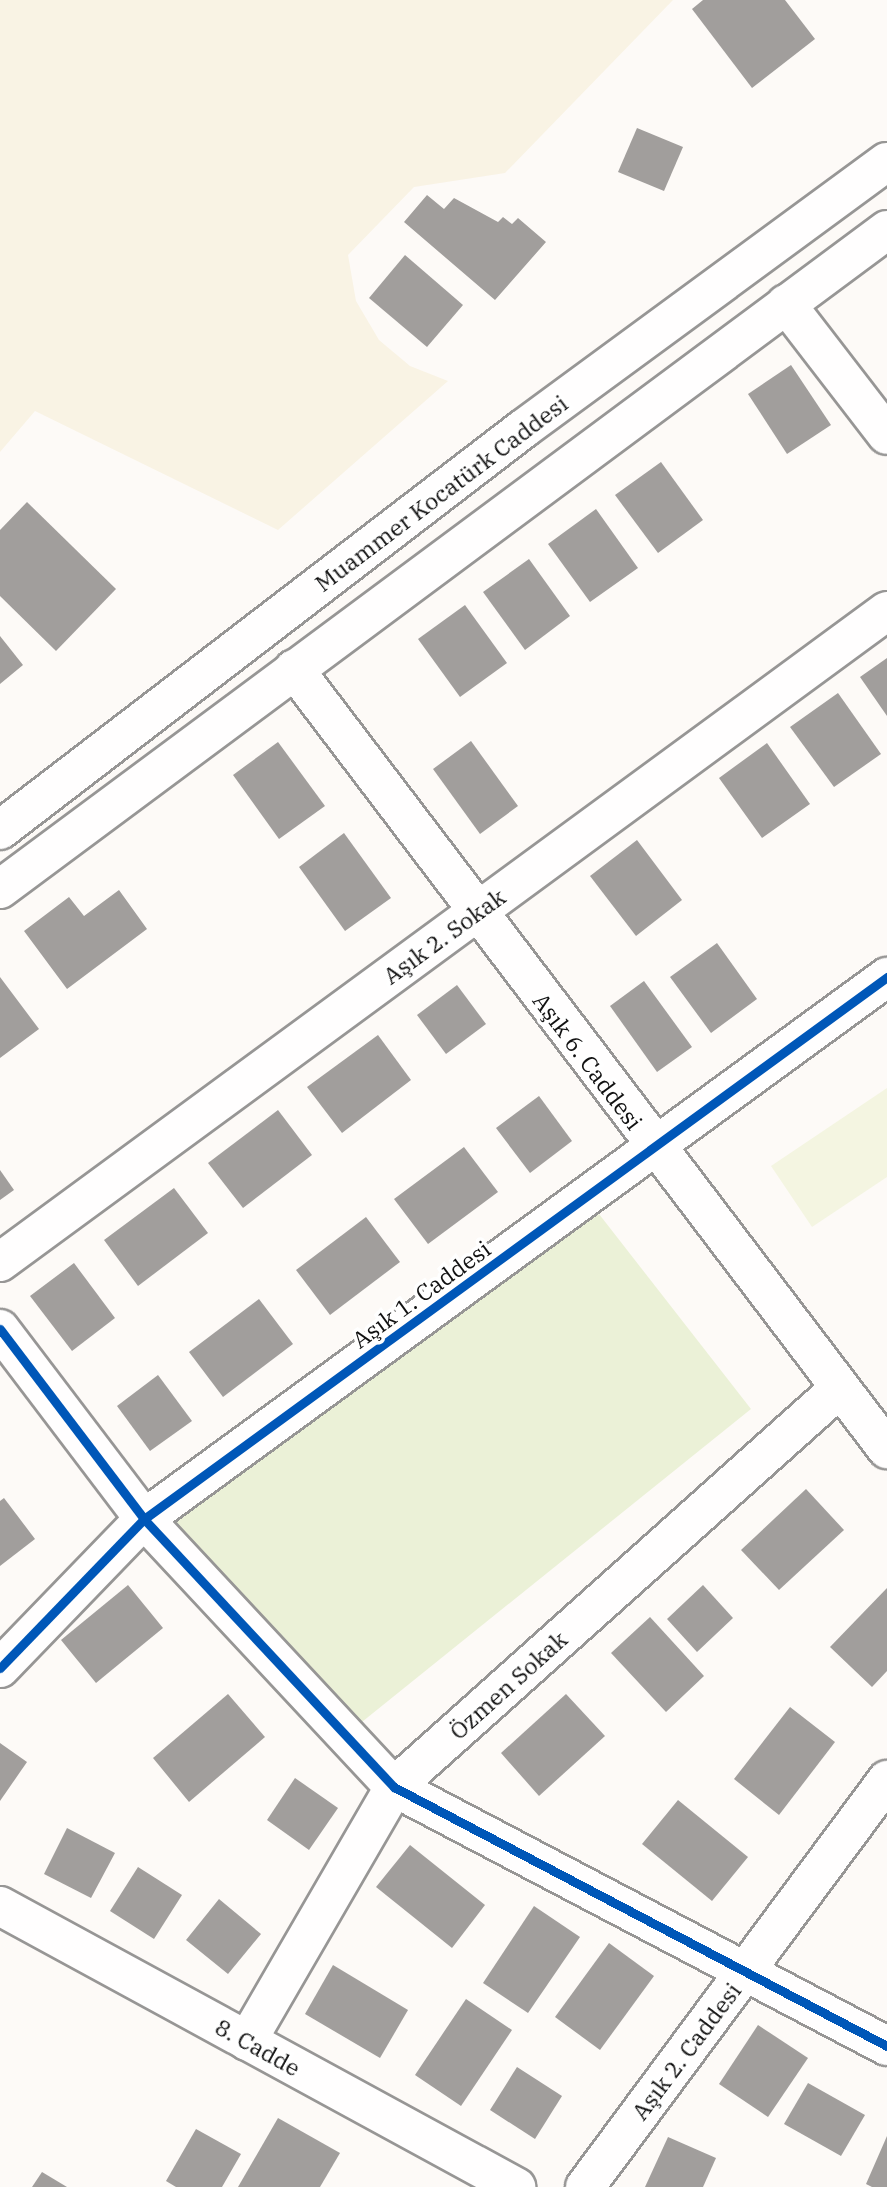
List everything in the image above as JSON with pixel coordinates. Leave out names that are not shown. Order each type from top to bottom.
[{"type":"street","name":"Muammer Kocatürk Caddesi","points":[[0,830],[523,429],[887,162]]},
{"type":"street","points":[[0,889],[887,230]]},
{"type":"street","points":[[786,304],[887,435]]},
{"type":"street","name":"Aşık 2. Sokak","points":[[0,1262],[887,611]]},
{"type":"street","name":"Aşık 6. Caddesi","points":[[294,669],[654,1148],[887,1449]]},
{"type":"street","name":"Aşık 1. Caddesi","points":[[0,1668],[144,1519],[887,977]]},
{"type":"street","points":[[0,1329],[144,1519],[394,1787],[887,2046]]},
{"type":"street","name":"Özmen Sokak","points":[[247,2041],[394,1787],[840,1388]]},
{"type":"street","name":"Aşık 2. Caddesi","points":[[585,2187],[887,1780]]},
{"type":"street","name":"8. Cadde","points":[[0,1906],[516,2187]]},
{"type":"shaded area","points":[[0,0],[673,0],[505,173],[414,187],[348,255],[356,301],[379,340],[410,366],[448,381],[278,530],[35,411],[0,452]]},
{"type":"green space","points":[[887,1088],[887,1177],[812,1227],[771,1166]]},
{"type":"green space","points":[[599,1214],[751,1409],[347,1734],[142,1540]]},
{"type":"building","points":[[703,0],[785,0],[815,39],[752,88],[692,9]]},
{"type":"building","points":[[637,128],[683,147],[664,191],[618,172]]},
{"type":"building","points":[[427,195],[444,209],[454,198],[498,222],[503,217],[512,224],[518,218],[546,242],[495,300],[404,222]]},
{"type":"building","points":[[405,255],[463,305],[427,347],[369,298]]},
{"type":"building","points":[[791,365],[831,425],[787,454],[748,394]]},
{"type":"building","points":[[661,462],[703,520],[658,553],[615,495]]},
{"type":"building","points":[[27,502],[116,589],[56,651],[0,596],[0,530]]},
{"type":"building","points":[[596,509],[638,568],[590,602],[548,544]]},
{"type":"building","points":[[529,559],[570,616],[525,650],[483,592]]},
{"type":"building","points":[[465,605],[507,663],[460,697],[418,639]]},
{"type":"building","points":[[0,636],[23,665],[0,684]]},
{"type":"building","points":[[887,658],[887,716],[860,677]]},
{"type":"building","points":[[838,693],[881,754],[834,787],[790,727]]},
{"type":"building","points":[[471,741],[518,806],[480,834],[433,769]]},
{"type":"building","points":[[278,742],[325,806],[279,839],[233,775]]},
{"type":"building","points":[[767,743],[810,804],[762,838],[719,778]]},
{"type":"building","points":[[344,833],[391,898],[345,931],[299,867]]},
{"type":"building","points":[[637,840],[682,900],[636,936],[590,876]]},
{"type":"building","points":[[119,890],[147,929],[67,989],[24,931],[69,897],[84,916]]},
{"type":"building","points":[[717,943],[757,999],[711,1033],[670,977]]},
{"type":"building","points":[[0,977],[39,1029],[0,1058]]},
{"type":"building","points":[[644,981],[692,1047],[657,1072],[610,1006]]},
{"type":"building","points":[[457,985],[486,1024],[446,1054],[417,1015]]},
{"type":"building","points":[[378,1035],[411,1080],[342,1133],[307,1087]]},
{"type":"building","points":[[539,1096],[572,1141],[530,1173],[496,1128]]},
{"type":"building","points":[[278,1110],[312,1155],[243,1208],[208,1163]]},
{"type":"building","points":[[464,1147],[498,1192],[428,1244],[394,1199]]},
{"type":"building","points":[[0,1170],[14,1190],[0,1200]]},
{"type":"building","points":[[174,1188],[208,1233],[138,1286],[104,1240]]},
{"type":"building","points":[[366,1217],[400,1262],[330,1315],[296,1270]]},
{"type":"building","points":[[74,1263],[115,1318],[72,1351],[30,1296]]},
{"type":"building","points":[[259,1299],[293,1344],[223,1397],[189,1352]]},
{"type":"building","points":[[158,1375],[192,1421],[150,1451],[117,1406]]},
{"type":"building","points":[[806,1489],[844,1530],[779,1590],[741,1550]]},
{"type":"building","points":[[4,1498],[35,1539],[0,1566],[0,1501]]},
{"type":"building","points":[[128,1585],[163,1628],[96,1683],[61,1640]]},
{"type":"building","points":[[703,1585],[733,1618],[697,1652],[667,1619]]},
{"type":"building","points":[[887,1588],[887,1671],[872,1687],[830,1647]]},
{"type":"building","points":[[650,1617],[704,1676],[666,1712],[611,1653]]},
{"type":"building","points":[[228,1694],[265,1737],[189,1802],[153,1758]]},
{"type":"building","points":[[566,1694],[605,1736],[539,1796],[501,1753]]},
{"type":"building","points":[[790,1707],[835,1742],[779,1815],[734,1779]]},
{"type":"building","points":[[0,1743],[27,1762],[0,1801]]},
{"type":"building","points":[[295,1778],[338,1808],[309,1850],[267,1820]]},
{"type":"building","points":[[678,1800],[748,1857],[712,1901],[642,1844]]},
{"type":"building","points":[[67,1828],[115,1853],[91,1898],[44,1874]]},
{"type":"building","points":[[410,1845],[485,1905],[452,1948],[376,1887]]},
{"type":"building","points":[[138,1867],[182,1895],[154,1939],[110,1911]]},
{"type":"building","points":[[219,1899],[261,1934],[228,1974],[186,1940]]},
{"type":"building","points":[[534,1906],[580,1937],[528,2013],[483,1983]]},
{"type":"building","points":[[609,1943],[654,1976],[600,2050],[555,2017]]},
{"type":"building","points":[[333,1965],[408,2010],[380,2058],[305,2014]]},
{"type":"building","points":[[466,1999],[512,2030],[461,2106],[415,2075]]},
{"type":"building","points":[[758,2025],[808,2058],[768,2117],[719,2084]]},
{"type":"building","points":[[517,2067],[562,2096],[535,2139],[490,2110]]},
{"type":"building","points":[[808,2083],[865,2115],[841,2156],[784,2124]]},
{"type":"building","points":[[278,2118],[340,2153],[320,2187],[238,2187]]},
{"type":"building","points":[[196,2129],[241,2154],[222,2187],[176,2187],[166,2181]]},
{"type":"building","points":[[887,2136],[887,2187],[872,2187],[866,2184]]},
{"type":"building","points":[[668,2137],[716,2158],[703,2187],[645,2187]]},
{"type":"building","points":[[42,2172],[67,2187],[32,2187]]},
{"type":"cycle path","points":[[0,1668],[144,1519],[887,977]]},
{"type":"cycle path","points":[[0,1329],[144,1519],[394,1787],[887,2046]]}]
